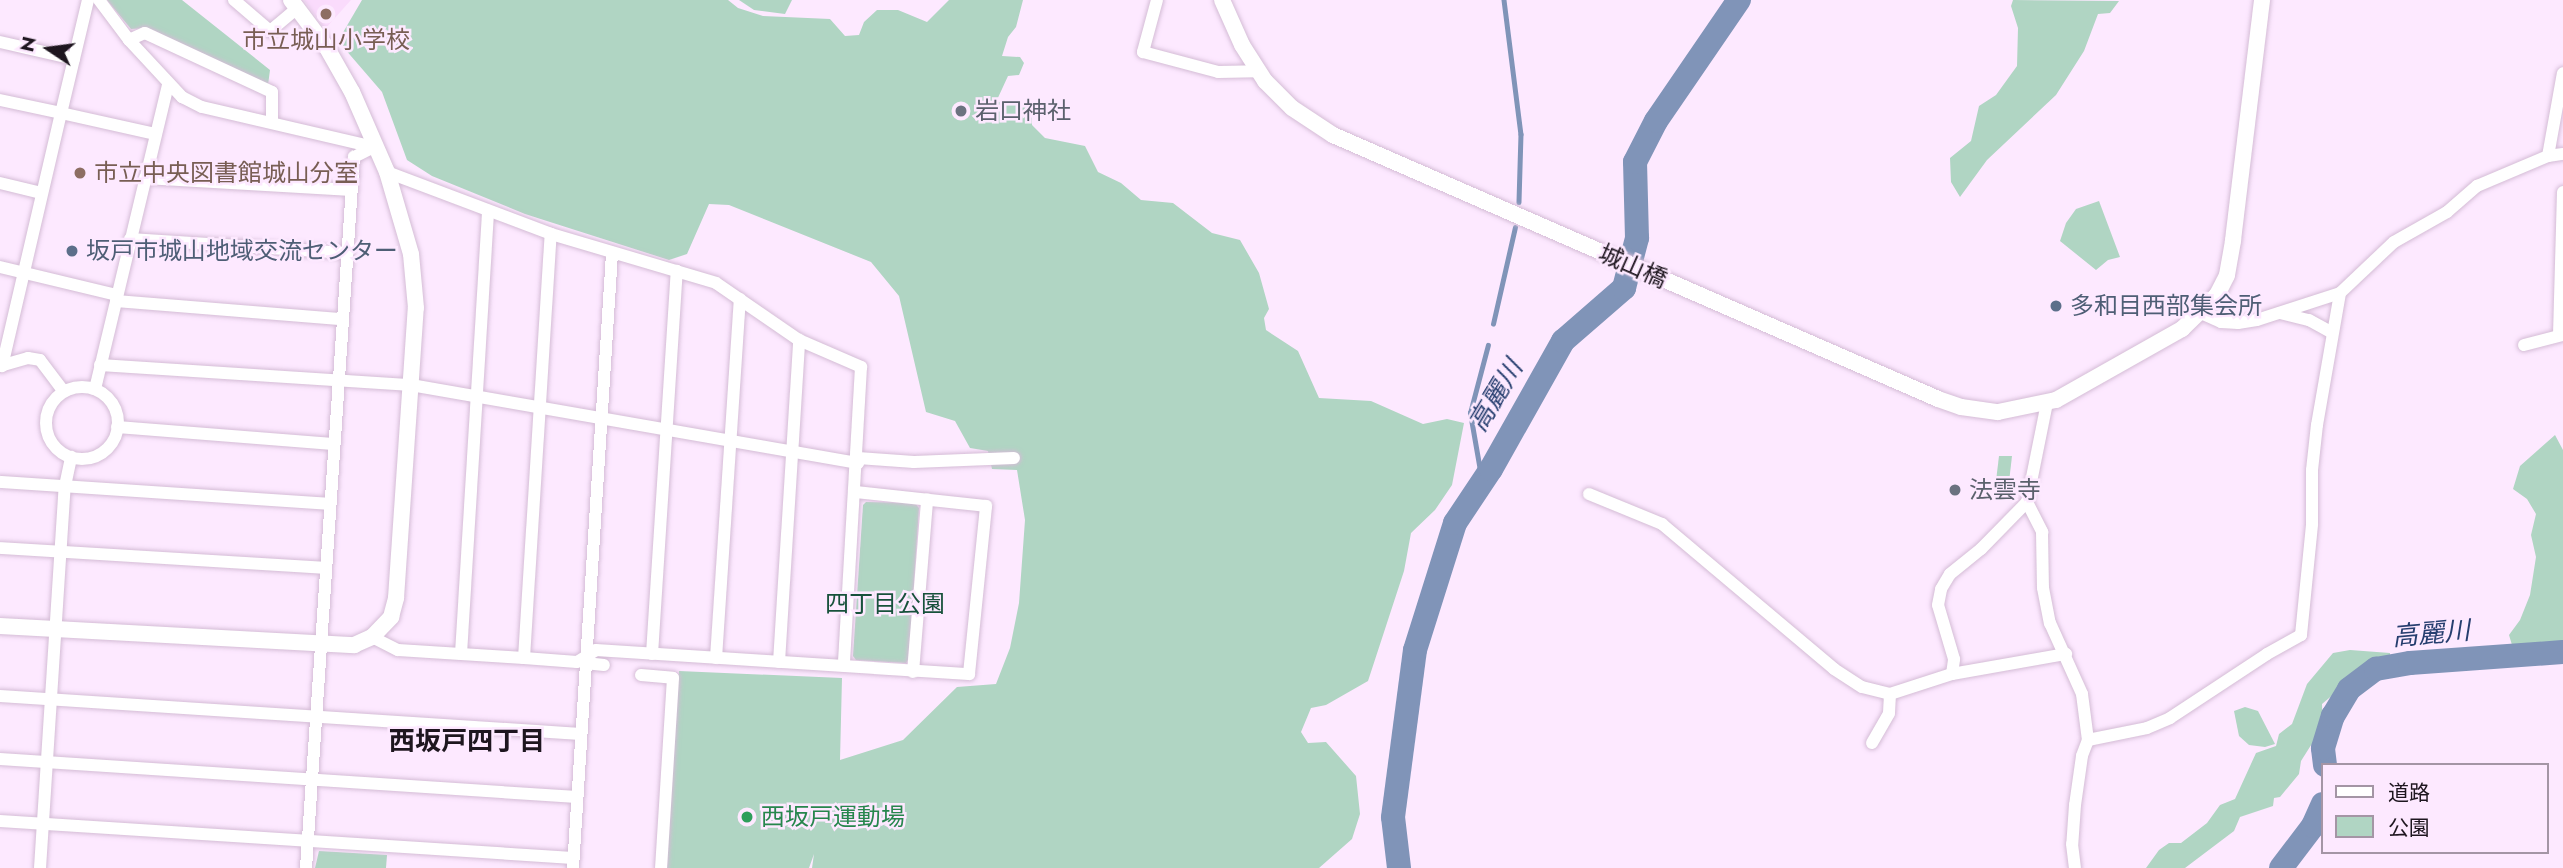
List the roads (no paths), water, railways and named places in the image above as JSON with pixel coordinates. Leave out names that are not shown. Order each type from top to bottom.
[{"type":"street","points":[[0,626],[354,645],[372,637],[391,617],[397,598],[416,308],[412,264],[402,219],[387,172],[352,92],[327,48],[294,4],[270,31],[234,0]]},
{"type":"street","points":[[1157,0],[1143,52],[1218,72],[1257,71]]},
{"type":"street","name":"城山橋","points":[[1222,0],[1257,71],[1275,92],[1310,122],[1733,310],[1961,407],[1998,412],[2047,403],[2182,329],[2217,295],[2228,269],[2262,0]]},
{"type":"street","points":[[63,391],[40,360],[28,358],[1,366],[87,1],[130,40],[168,85],[182,97],[202,107],[374,147]]},
{"type":"street","points":[[130,40],[145,33],[272,92],[272,122]]},
{"type":"street","points":[[0,42],[74,59]]},
{"type":"street","points":[[2548,156],[2563,73]]},
{"type":"street","points":[[95,389],[168,85]]},
{"type":"street","points":[[0,100],[155,134]]},
{"type":"street","points":[[306,868],[332,443],[354,157],[374,147]]},
{"type":"street","points":[[2201,313],[2221,321],[2238,323],[2340,293],[2394,242],[2447,212],[2477,186],[2548,156],[2563,154]]},
{"type":"street","points":[[387,172],[551,234],[716,283],[799,340],[861,367],[858,460],[844,666]]},
{"type":"street","points":[[145,178],[352,190]]},
{"type":"street","points":[[0,183],[41,193]]},
{"type":"street","points":[[2524,345],[2561,335],[2563,192]]},
{"type":"street","points":[[461,653],[488,211]]},
{"type":"street","points":[[524,658],[551,234]]},
{"type":"street","points":[[130,239],[348,253]]},
{"type":"street","points":[[0,821],[573,863],[612,253]]},
{"type":"street","points":[[0,267],[117,298],[342,319]]},
{"type":"street","points":[[652,654],[677,271]]},
{"type":"street","points":[[2088,740],[2147,728],[2170,718],[2267,654],[2301,635],[2312,524],[2317,425],[2340,293]]},
{"type":"street","points":[[716,658],[740,299]]},
{"type":"street","points":[[2279,313],[2309,320],[2332,333]]},
{"type":"street","points":[[779,662],[799,340]]},
{"type":"street","points":[[100,365],[411,385],[730,441],[858,460],[914,462],[1014,458]]},
{"type":"street","points":[[77,387],[95,389],[113,405],[117,427],[113,440],[104,451],[85,459],[71,457],[53,444],[47,429],[49,407],[63,391],[77,387]]},
{"type":"street","points":[[1952,674],[1954,659],[1938,605],[1941,589],[1950,574],[1981,550],[2027,502],[2047,403]]},
{"type":"street","points":[[117,427],[332,443]]},
{"type":"street","points":[[40,868],[65,486],[71,457]]},
{"type":"street","points":[[0,482],[328,505]]},
{"type":"street","points":[[586,660],[596,650],[969,674],[986,506],[855,492]]},
{"type":"street","points":[[1589,494],[1662,524],[1834,669],[1862,687],[1890,694],[1952,674],[2066,654]]},
{"type":"street","points":[[914,671],[927,500]]},
{"type":"street","points":[[2027,502],[2042,532],[2043,589],[2050,623],[2082,694],[2088,740],[2082,756],[2074,806],[2071,844],[2075,868]]},
{"type":"street","points":[[0,548],[325,568]]},
{"type":"street","points":[[372,637],[398,650],[577,662],[586,660],[604,665]]},
{"type":"street","points":[[641,675],[673,678],[661,868]]},
{"type":"street","points":[[1872,743],[1889,713],[1890,694]]},
{"type":"street","points":[[0,696],[581,734]]},
{"type":"street","points":[[0,759],[577,797]]},
{"type":"waterway","points":[[1504,0],[1521,134],[1519,202]]},
{"type":"waterway","name":"高麗川","points":[[1399,868],[1393,817],[1415,650],[1455,523],[1491,469],[1563,341],[1624,288],[1637,238],[1635,162],[1656,121],[1739,0]]},
{"type":"waterway","points":[[1493,324],[1515,227]]},
{"type":"waterway","points":[[1482,482],[1470,413],[1488,345]]},
{"type":"waterway","name":"高麗川","points":[[2325,763],[2323,748],[2333,716],[2349,689],[2376,669],[2410,663],[2563,652]]},
{"type":"waterway","name":"高麗川","points":[[2281,868],[2313,826],[2322,806]]},
{"type":"place","name":"市立城山小学校","points":[[326,14]]},
{"type":"place","name":"岩口神社","points":[[961,111]]},
{"type":"place","name":"市立中央図書館城山分室","points":[[80,173]]},
{"type":"place","name":"坂戸市城山地域交流センター","points":[[72,251]]},
{"type":"place","name":"多和目西部集会所","points":[[2056,306]]},
{"type":"place","name":"法雲寺","points":[[1955,490]]},
{"type":"place","name":"西坂戸運動場","points":[[747,817]]},
{"type":"district","name":"西坂戸四丁目","points":[[467,742]]},
{"type":"park label","name":"四丁目公園","points":[[885,604]]}]
